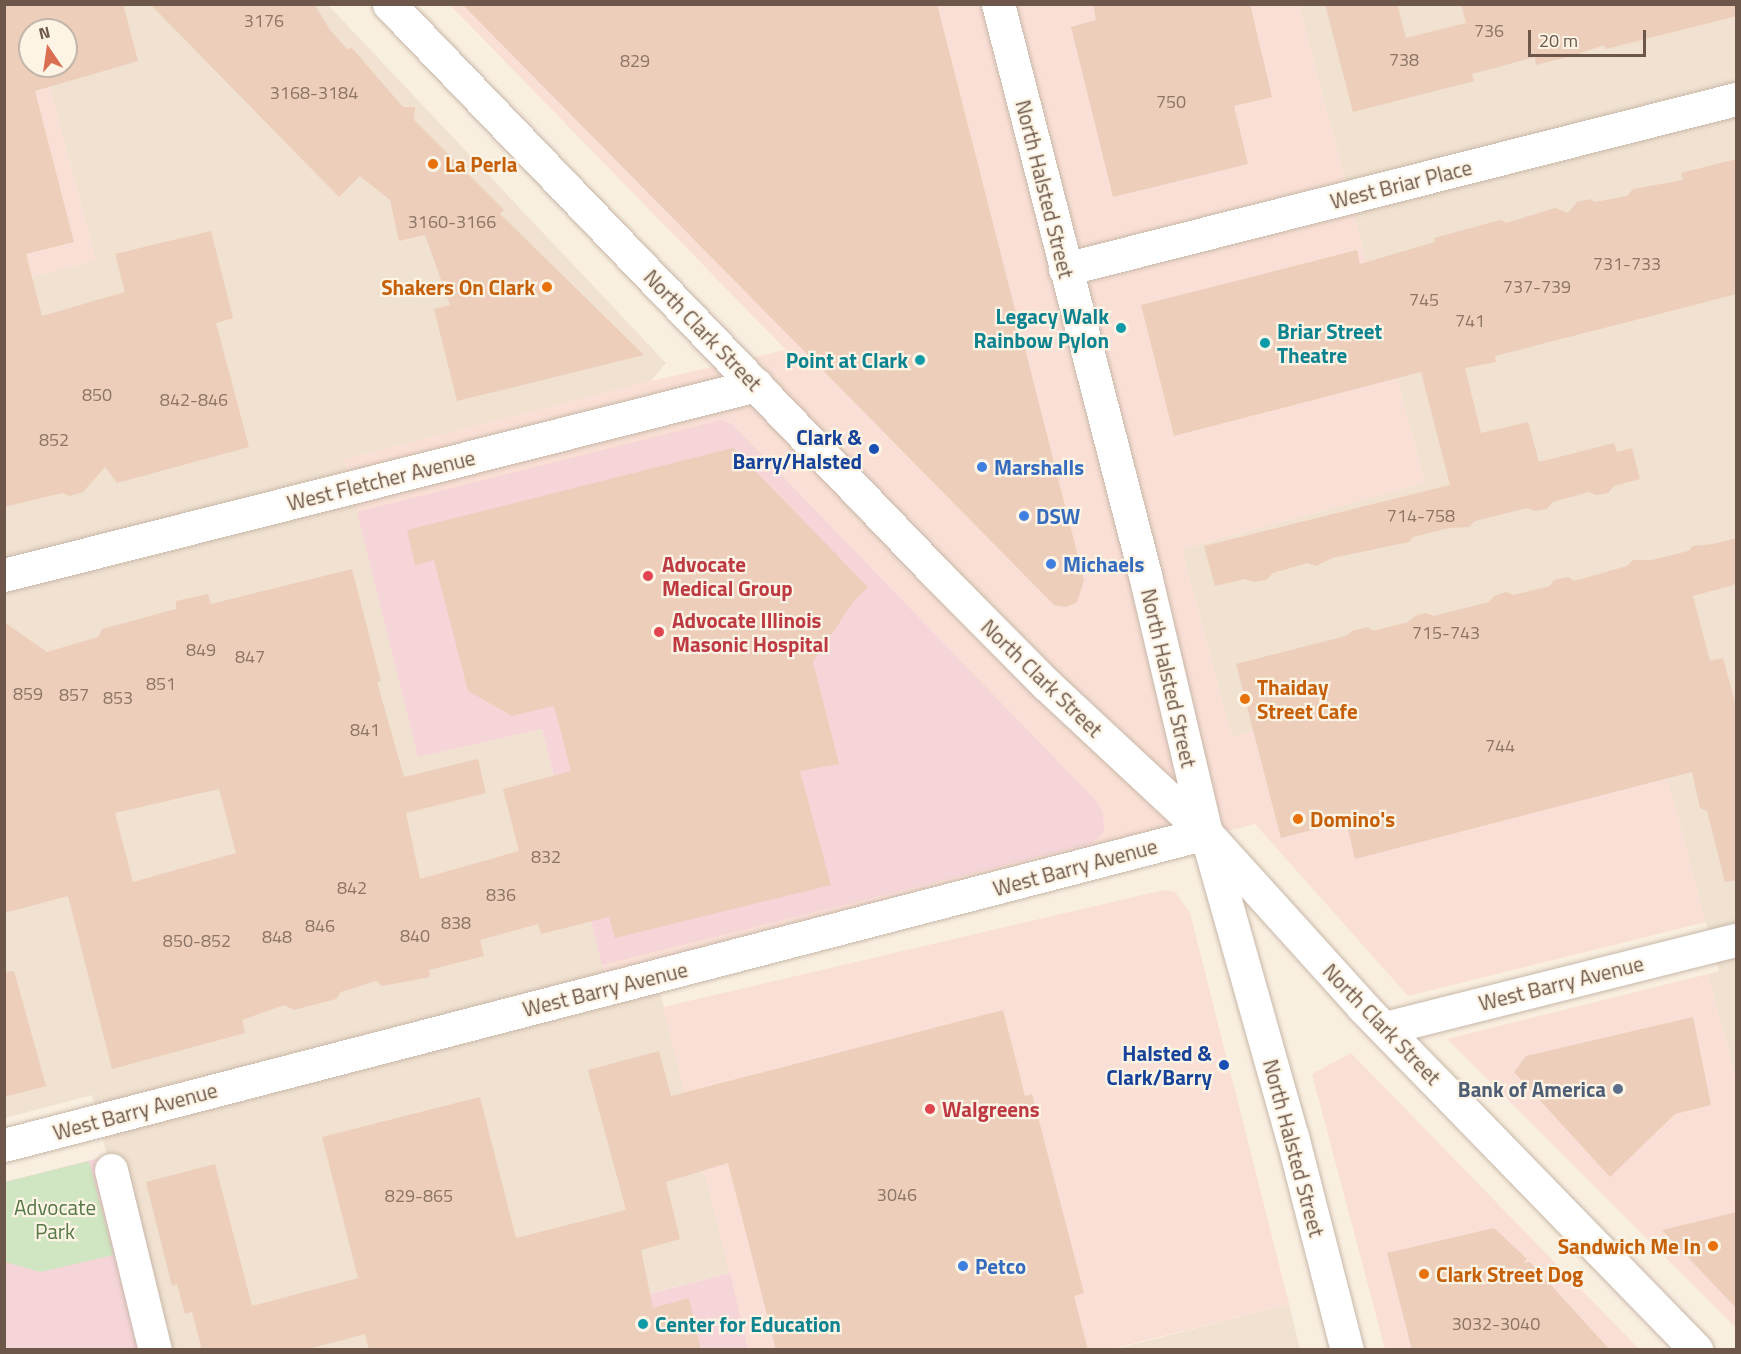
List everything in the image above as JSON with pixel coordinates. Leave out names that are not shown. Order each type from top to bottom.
[{"type":"main road","name":"North Clark Street","points":[[389,4],[1046,684],[1206,833],[1385,1028],[1696,1350]]},
{"type":"main road","name":"North Halsted Street","points":[[998,4],[1145,575],[1206,833],[1292,1136],[1347,1350]]},
{"type":"main road","name":"West Briar Place","points":[[1065,268],[1737,99]]},
{"type":"main road","name":"West Fletcher Avenue","points":[[4,575],[756,385]]},
{"type":"main road","name":"West Barry Avenue","points":[[4,1145],[1206,833]]},
{"type":"main road","name":"West Barry Avenue","points":[[1385,1028],[1725,943]]},
{"type":"main road","points":[[111,1170],[155,1350]]},
{"type":"shaded area","points":[[28,5],[328,5],[666,363],[651,381],[345,459],[418,757],[542,729],[608,988],[656,976],[730,1273],[431,1349],[155,1349],[92,1095],[5,1118],[5,284],[96,260],[47,78],[78,78],[78,18],[48,18]]},
{"type":"shaded area","points":[[450,5],[1299,5],[1425,483],[1182,549],[1232,737],[1342,707],[1624,616],[1706,922],[1408,996],[1255,824],[608,988],[542,729],[418,757],[344,459],[651,381],[786,350]]},
{"type":"shaded area","points":[[1299,5],[1736,5],[1736,1079],[1708,974],[1719,971],[1624,616],[1342,707],[1232,737],[1182,549],[1425,483]]},
{"type":"shaded area","points":[[25,78],[47,78],[96,260],[5,284]]},
{"type":"shaded area","name":"Advocate Illinois Masonic Hospital","points":[[721,420],[732,424],[1097,802],[1103,813],[1104,832],[1092,843],[602,965],[542,729],[418,757],[357,512]]},
{"type":"shaded area","points":[[1164,890],[1175,892],[1190,913],[1289,1304],[1112,1349],[748,1349],[663,1007]]},
{"type":"shaded area","points":[[1708,974],[1736,1079],[1736,1328],[1447,1039]]},
{"type":"shaded area","points":[[1351,1053],[1639,1349],[1385,1349],[1312,1074]]},
{"type":"shaded area","points":[[107,1156],[155,1349],[5,1350],[5,1182]]},
{"type":"shaded area","points":[[730,1273],[748,1349],[431,1350]]},
{"type":"shaded area","points":[[1289,1304],[1300,1349],[1112,1350]]},
{"type":"green space","name":"Advocate Park","points":[[89,1161],[114,1255],[40,1272],[5,1262],[5,1182]]},
{"type":"building","points":[[4,4],[123,4],[138,61],[35,91],[74,242],[26,254],[42,316],[125,292],[115,254],[211,231],[233,318],[216,323],[249,447],[117,483],[105,467],[83,492],[70,496],[62,493],[4,507]]},
{"type":"building","points":[[150,4],[314,4],[330,30],[347,49],[352,48],[403,107],[415,107],[414,120],[504,210],[500,214],[644,355],[457,401],[434,309],[450,305],[425,235],[399,241],[390,200],[360,176],[339,197]]},
{"type":"building","name":"Point at Clark","points":[[462,4],[937,4],[1084,580],[1077,602],[1066,607],[1054,605]]},
{"type":"building","points":[[1093,4],[1250,4],[1272,97],[1234,106],[1248,164],[1113,197],[1071,27],[1096,20]]},
{"type":"building","points":[[1325,4],[1397,4],[1406,38],[1466,23],[1461,4],[1737,4],[1737,16],[1606,49],[1604,45],[1536,65],[1535,57],[1472,74],[1474,81],[1353,112]]},
{"type":"building","points":[[1737,159],[1737,294],[1495,356],[1496,362],[1465,368],[1481,433],[1528,422],[1539,462],[1614,443],[1617,452],[1632,448],[1640,479],[1614,486],[1608,493],[1596,495],[1589,492],[1553,502],[1547,509],[1535,511],[1527,508],[1475,521],[1469,527],[1449,528],[1413,537],[1409,542],[1332,558],[1316,566],[1307,563],[1273,573],[1266,580],[1254,582],[1245,579],[1215,586],[1204,546],[1450,485],[1421,372],[1174,436],[1141,305],[1357,250],[1360,264],[1435,242],[1434,238],[1501,220],[1506,223],[1555,208],[1568,213],[1577,202],[1590,199],[1595,202],[1627,196],[1633,189],[1683,180],[1681,173]]},
{"type":"building","points":[[733,448],[868,587],[854,601],[813,662],[839,764],[800,771],[831,885],[615,938],[609,917],[541,934],[538,924],[480,940],[484,956],[429,970],[430,977],[382,986],[376,981],[341,992],[336,999],[294,1010],[284,1005],[242,1020],[245,1033],[112,1069],[68,896],[4,913],[4,622],[47,652],[98,637],[102,629],[176,609],[176,601],[208,594],[211,604],[352,569],[381,681],[377,682],[404,777],[478,759],[486,793],[406,813],[420,879],[519,851],[503,789],[571,771],[554,706],[512,716],[468,691],[434,560],[415,565],[407,530]],"holes":[[[219,789],[236,853],[133,882],[115,813]]]},
{"type":"building","points":[[1737,538],[1737,584],[1693,596],[1710,661],[1723,658],[1737,709],[1737,880],[1725,882],[1707,811],[1700,808],[1692,772],[1355,859],[1346,821],[1281,838],[1236,664],[1346,636],[1352,631],[1368,627],[1373,631],[1408,622],[1415,616],[1425,613],[1434,616],[1489,602],[1494,596],[1506,592],[1514,595],[1550,586],[1554,580],[1568,577],[1574,581],[1627,566],[1633,560],[1652,560],[1688,551],[1693,546]]},
{"type":"building","points":[[14,971],[46,1086],[4,1097],[4,972]]},
{"type":"building","points":[[1003,1010],[1025,1096],[1032,1094],[1084,1293],[1074,1296],[1088,1350],[776,1350],[728,1163],[666,1182],[680,1239],[641,1250],[653,1308],[689,1298],[701,1350],[369,1350],[365,1334],[304,1350],[202,1350],[192,1312],[185,1314],[177,1284],[172,1286],[146,1182],[215,1164],[252,1306],[358,1278],[322,1137],[480,1097],[516,1238],[626,1210],[588,1070],[659,1051],[671,1096]]},
{"type":"building","name":"Bank of America","points":[[1693,1017],[1711,1105],[1675,1114],[1610,1177],[1514,1072],[1526,1056]]},
{"type":"building","points":[[1737,1212],[1737,1309],[1662,1230]]},
{"type":"building","points":[[1494,1228],[1527,1259],[1523,1263],[1530,1262],[1610,1350],[1412,1350],[1387,1253]]},
{"type":"place","name":"La Perla","points":[[433,164]]},
{"type":"place","name":"Shakers On Clark","points":[[547,287]]},
{"type":"place","name":"Legacy Walk Rainbow Pylon","points":[[1121,328]]},
{"type":"place","name":"Briar Street Theatre","points":[[1265,343]]},
{"type":"place","name":"Point at Clark","points":[[920,360]]},
{"type":"place","name":"Clark & Barry/Halsted","points":[[874,449]]},
{"type":"place","name":"Marshalls","points":[[982,467]]},
{"type":"place","name":"DSW","points":[[1024,516]]},
{"type":"place","name":"Michaels","points":[[1051,564]]},
{"type":"place","name":"Advocate Medical Group","points":[[648,576]]},
{"type":"place","name":"Advocate Illinois Masonic Hospital","points":[[659,632]]},
{"type":"place","name":"Thaiday Street Cafe","points":[[1245,699]]},
{"type":"place","name":"Domino's","points":[[1298,819]]},
{"type":"place","name":"Halsted & Clark/Barry","points":[[1224,1065]]},
{"type":"place","name":"Bank of America","points":[[1618,1089]]},
{"type":"place","name":"Walgreens","points":[[930,1109]]},
{"type":"place","name":"Sandwich Me In","points":[[1713,1246]]},
{"type":"place","name":"Petco","points":[[963,1266]]},
{"type":"place","name":"Clark Street Dog","points":[[1424,1274]]},
{"type":"place","name":"Center for Education","points":[[643,1324]]}]
